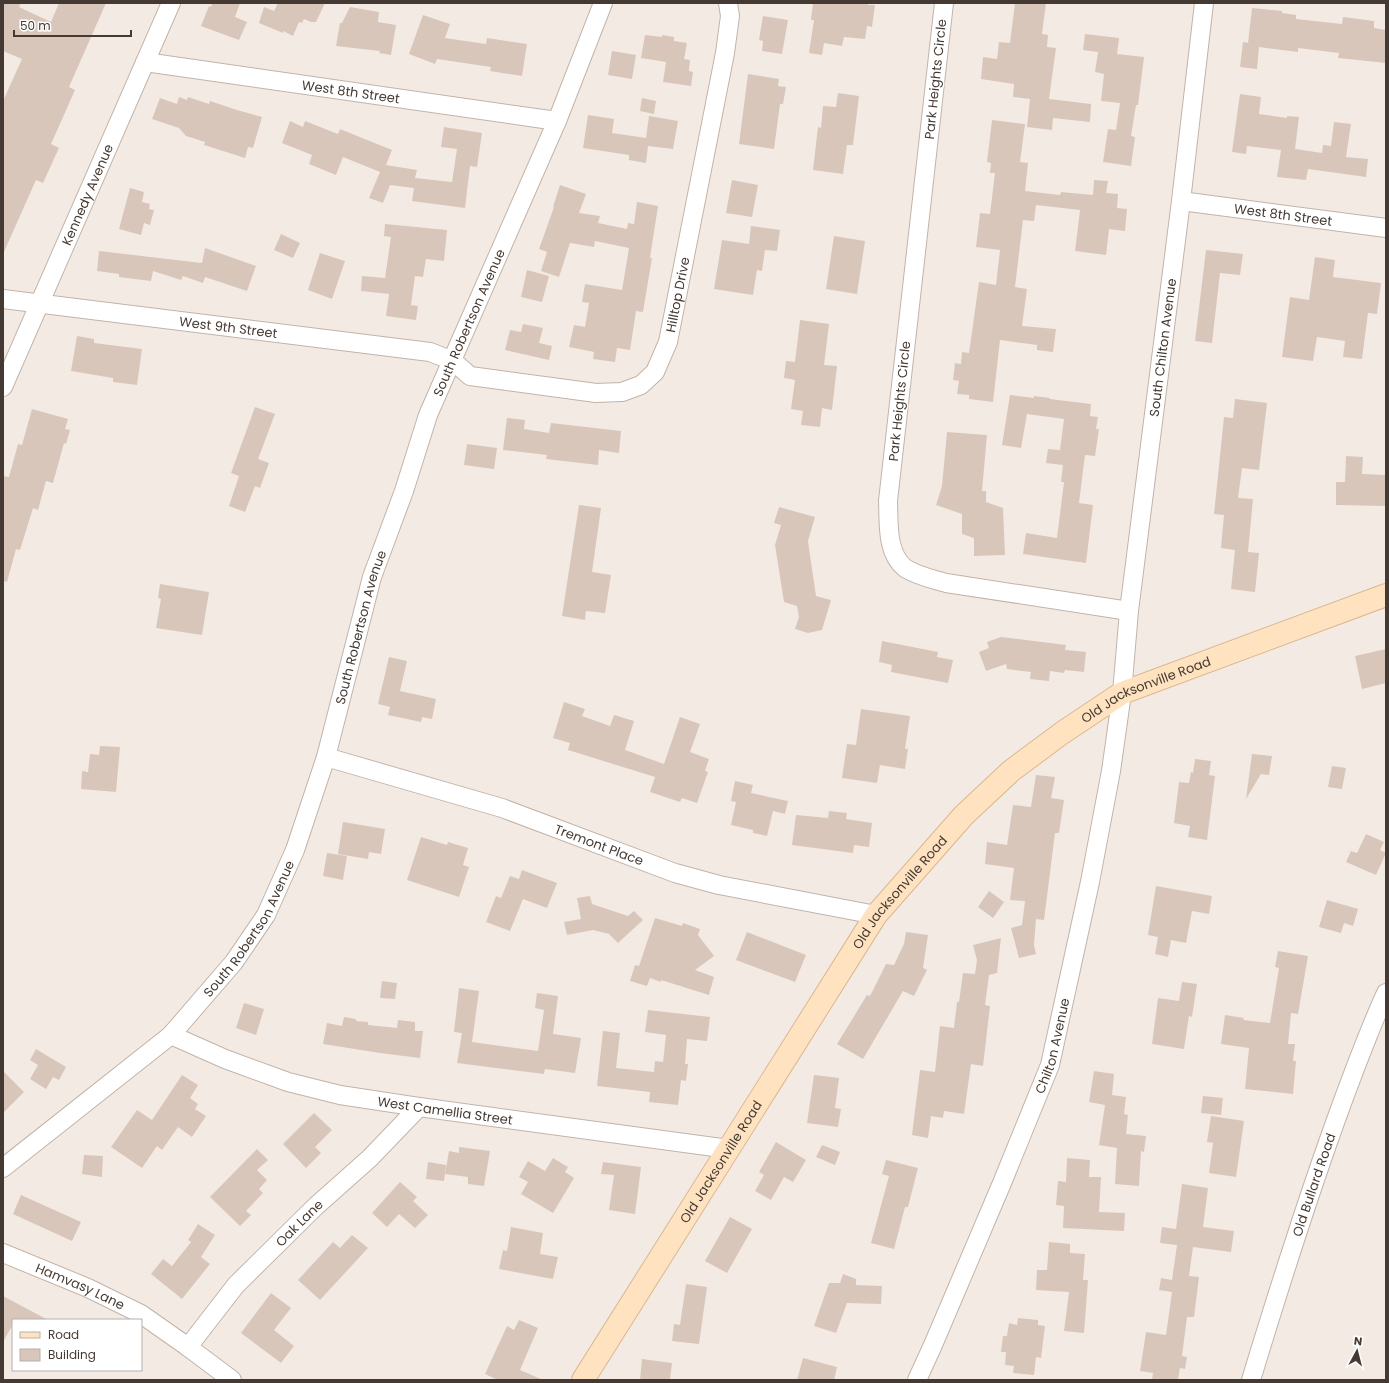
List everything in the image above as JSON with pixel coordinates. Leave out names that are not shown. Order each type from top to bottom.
[{"type":"main road","name":"Old Jacksonville Road","points":[[583,1380],[876,915],[964,815],[1011,772],[1062,733],[1122,693],[1386,595]]},
{"type":"street","name":"Kennedy Avenue","points":[[3,387],[172,3]]},
{"type":"street","name":"South Robertson Avenue","points":[[3,1168],[171,1035],[234,962],[266,915],[295,850],[326,757],[372,577],[404,491],[428,415],[557,121],[603,3]]},
{"type":"street","name":"Hilltop Drive","points":[[453,361],[470,376],[596,393],[622,392],[641,385],[655,372],[668,342],[724,60],[730,16],[728,3]]},
{"type":"street","name":"Park Heights Circle","points":[[944,3],[888,500],[890,533],[894,556],[905,568],[919,575],[946,583],[1129,611]]},
{"type":"street","name":"South Chilton Avenue","points":[[1122,693],[1129,611],[1181,201],[1204,3]]},
{"type":"street","name":"West 8th Street","points":[[145,62],[557,121]]},
{"type":"street","name":"West 8th Street","points":[[1181,201],[1386,228]]},
{"type":"street","name":"West 9th Street","points":[[3,299],[430,352],[453,361]]},
{"type":"street","name":"Chilton Avenue","points":[[917,1380],[1002,1183],[1050,1065],[1090,882],[1111,771],[1122,693]]},
{"type":"street","name":"Tremont Place","points":[[326,757],[502,808],[675,873],[720,885],[876,915]]},
{"type":"street","name":"Old Bullard Road","points":[[1251,1380],[1281,1282],[1325,1151],[1370,1027],[1386,993]]},
{"type":"street","name":"West Camellia Street","points":[[171,1035],[225,1059],[288,1082],[340,1095],[729,1149]]},
{"type":"street","name":"Oak Lane","points":[[188,1347],[236,1285],[316,1206],[370,1158],[419,1107]]},
{"type":"street","name":"Hamvasy Lane","points":[[3,1253],[88,1288],[141,1314],[232,1380]]},
{"type":"building","points":[[3,3],[21,3],[19,7],[51,22],[59,3],[106,3],[69,87],[75,90],[51,144],[59,148],[43,183],[36,180],[3,254],[3,101],[22,59],[3,51]]},
{"type":"building","points":[[212,3],[240,3],[235,17],[247,22],[239,40],[201,26],[209,6],[211,7]]},
{"type":"building","points":[[278,3],[325,3],[316,22],[311,22],[304,19],[302,23],[299,22],[293,36],[259,23],[264,7],[274,11]]},
{"type":"building","points":[[813,3],[869,3],[868,5],[875,5],[872,27],[867,26],[865,39],[844,37],[842,46],[824,43],[822,55],[809,53],[814,20],[811,20]]},
{"type":"building","points":[[1015,3],[1046,3],[1042,34],[1048,35],[1047,47],[1056,48],[1049,99],[1091,104],[1090,122],[1053,118],[1052,130],[1027,127],[1030,99],[1013,97],[1014,84],[981,79],[983,57],[997,59],[999,42],[1010,43]]},
{"type":"building","points":[[350,7],[379,12],[378,22],[396,25],[391,55],[379,53],[380,51],[336,46],[340,23],[342,23]]},
{"type":"building","points":[[1252,8],[1282,11],[1282,13],[1296,15],[1296,19],[1342,24],[1343,17],[1374,21],[1374,28],[1386,30],[1386,63],[1338,58],[1339,53],[1298,48],[1298,52],[1259,47],[1257,69],[1240,67],[1243,42],[1248,43]]},
{"type":"building","points":[[423,15],[450,24],[445,38],[486,44],[487,38],[527,44],[522,76],[490,71],[491,67],[437,59],[435,64],[409,54]]},
{"type":"building","points":[[763,16],[788,20],[782,54],[762,51],[763,41],[759,40]]},
{"type":"building","points":[[1085,34],[1119,38],[1117,54],[1144,57],[1138,105],[1136,105],[1131,136],[1135,137],[1131,166],[1103,162],[1108,129],[1116,130],[1120,103],[1101,101],[1104,74],[1095,72],[1098,52],[1083,50]]},
{"type":"building","points":[[645,35],[674,37],[674,41],[687,43],[684,59],[690,60],[689,71],[693,72],[691,86],[663,82],[666,62],[641,58]]},
{"type":"building","points":[[612,51],[636,55],[632,79],[608,75]]},
{"type":"building","points":[[748,74],[779,79],[778,86],[786,87],[783,104],[780,104],[774,149],[739,144]]},
{"type":"building","points":[[838,93],[859,96],[853,145],[847,145],[843,174],[813,170],[818,127],[821,128],[823,106],[836,107]]},
{"type":"building","points":[[1240,94],[1261,97],[1259,114],[1287,118],[1287,116],[1299,117],[1295,149],[1322,153],[1323,145],[1331,146],[1334,122],[1351,124],[1346,157],[1368,159],[1366,177],[1308,169],[1306,180],[1277,177],[1281,150],[1247,146],[1246,154],[1232,152]]},
{"type":"building","points":[[179,97],[187,100],[188,97],[209,104],[210,101],[262,117],[253,148],[248,147],[245,158],[204,145],[205,142],[186,136],[179,128],[152,119],[160,98],[177,104]]},
{"type":"building","points":[[642,98],[656,101],[654,114],[640,111]]},
{"type":"building","points":[[588,115],[614,119],[612,133],[646,138],[649,116],[678,121],[673,149],[648,146],[646,163],[629,160],[629,155],[583,148]]},
{"type":"building","points":[[992,120],[1025,124],[1020,162],[1028,163],[1025,191],[1060,195],[1061,192],[1093,195],[1094,180],[1108,181],[1106,193],[1118,194],[1117,208],[1127,209],[1125,231],[1109,229],[1106,255],[1075,251],[1080,210],[1036,205],[1034,221],[1023,220],[1015,287],[1027,289],[1022,326],[1056,329],[1053,352],[1037,350],[1037,345],[1000,340],[993,402],[969,399],[969,395],[957,394],[959,381],[953,380],[955,363],[961,364],[962,352],[969,353],[979,282],[996,285],[1000,250],[976,247],[980,213],[990,214],[995,173],[990,173],[991,163],[987,162]]},
{"type":"building","points":[[290,121],[303,127],[305,121],[338,134],[340,129],[392,150],[386,165],[417,170],[415,178],[452,182],[457,149],[441,147],[444,127],[482,133],[477,167],[470,166],[465,208],[412,201],[414,188],[390,185],[383,203],[369,198],[380,172],[343,157],[336,175],[309,164],[312,155],[282,143]]},
{"type":"building","points":[[732,180],[758,185],[752,217],[726,213]]},
{"type":"building","points":[[560,185],[586,194],[579,213],[600,216],[598,223],[627,229],[628,223],[634,224],[637,202],[658,206],[650,258],[652,258],[643,312],[636,311],[630,350],[617,348],[615,362],[593,359],[594,352],[569,347],[574,325],[585,327],[589,303],[582,302],[585,284],[622,290],[629,248],[595,241],[594,247],[570,243],[559,277],[541,271],[547,252],[539,249]]},
{"type":"building","points":[[130,188],[144,192],[142,202],[150,204],[149,209],[154,210],[150,225],[144,223],[141,235],[119,229]]},
{"type":"building","points":[[385,224],[447,230],[444,261],[426,259],[423,277],[415,276],[411,305],[418,306],[416,320],[386,316],[389,294],[361,291],[362,276],[385,278],[391,237],[384,236]]},
{"type":"building","points":[[751,226],[780,230],[777,251],[765,250],[762,271],[757,270],[753,295],[714,289],[722,240],[749,244]]},
{"type":"building","points":[[281,234],[300,243],[293,258],[274,250]]},
{"type":"building","points":[[834,236],[865,241],[857,294],[826,289]]},
{"type":"building","points":[[205,248],[256,266],[247,291],[205,277],[203,283],[183,276],[181,280],[153,271],[151,281],[119,277],[119,274],[97,271],[99,251],[202,263]]},
{"type":"building","points":[[1206,250],[1243,254],[1240,275],[1220,273],[1212,343],[1195,341]]},
{"type":"building","points":[[320,253],[345,261],[332,299],[308,290]]},
{"type":"building","points":[[1315,257],[1335,260],[1333,277],[1381,283],[1377,314],[1368,313],[1362,359],[1343,357],[1345,341],[1317,337],[1313,361],[1282,357],[1290,297],[1309,300]]},
{"type":"building","points":[[527,270],[549,276],[542,302],[521,297]]},
{"type":"building","points":[[800,320],[829,324],[824,365],[837,366],[832,410],[822,408],[820,427],[801,425],[803,411],[791,409],[795,380],[784,378],[786,361],[795,362]]},
{"type":"building","points":[[523,324],[543,328],[539,343],[552,346],[549,360],[505,350],[510,330],[521,332]]},
{"type":"building","points":[[77,336],[94,339],[94,343],[142,349],[137,385],[113,382],[113,378],[71,371]]},
{"type":"building","points":[[1010,395],[1034,398],[1034,396],[1091,404],[1090,416],[1098,417],[1096,429],[1099,429],[1095,456],[1085,455],[1079,503],[1093,505],[1086,563],[1023,554],[1026,533],[1057,538],[1064,482],[1061,482],[1063,465],[1046,463],[1048,449],[1060,450],[1064,419],[1027,414],[1021,448],[1002,445]]},
{"type":"building","points":[[1235,399],[1267,403],[1259,470],[1242,468],[1238,498],[1253,499],[1248,552],[1259,553],[1255,592],[1231,589],[1235,550],[1221,548],[1224,515],[1214,514],[1224,417],[1233,418]]},
{"type":"building","points":[[255,407],[275,414],[258,459],[269,463],[260,488],[255,486],[245,512],[229,506],[239,476],[231,473]]},
{"type":"building","points":[[32,409],[68,419],[65,429],[70,430],[66,444],[64,443],[53,483],[46,481],[38,510],[33,508],[20,550],[16,549],[7,582],[3,581],[3,476],[9,477],[18,444],[22,445]]},
{"type":"building","points":[[507,418],[525,420],[524,429],[549,433],[551,423],[621,431],[619,453],[599,450],[598,465],[546,459],[547,455],[503,450]]},
{"type":"building","points":[[947,432],[987,435],[982,491],[986,491],[986,502],[1003,508],[1005,555],[974,556],[974,538],[962,534],[962,514],[936,505],[942,486]]},
{"type":"building","points":[[467,444],[497,448],[494,469],[464,465]]},
{"type":"building","points":[[1346,456],[1363,457],[1362,474],[1386,475],[1386,506],[1336,505],[1336,482],[1345,482]]},
{"type":"building","points":[[579,505],[601,508],[592,572],[611,575],[605,613],[586,611],[585,620],[562,616]]},
{"type":"building","points":[[779,507],[815,517],[808,541],[816,596],[831,600],[822,630],[808,633],[795,629],[799,617],[797,606],[784,602],[775,545],[781,525],[774,523]]},
{"type":"building","points":[[160,584],[209,592],[202,635],[156,628],[161,599],[158,598]]},
{"type":"building","points":[[1001,637],[1066,645],[1065,650],[1086,652],[1084,672],[1065,670],[1064,673],[1050,671],[1049,681],[1030,679],[1031,672],[1007,669],[1006,664],[986,671],[979,652],[989,648],[987,642]]},
{"type":"building","points":[[882,641],[938,652],[937,657],[953,660],[948,683],[891,672],[892,665],[879,662]]},
{"type":"building","points":[[1386,649],[1386,683],[1362,689],[1355,656]]},
{"type":"building","points":[[389,657],[407,661],[400,691],[436,699],[432,719],[422,717],[421,722],[388,715],[390,707],[378,704]]},
{"type":"building","points":[[564,702],[585,709],[582,716],[610,726],[614,715],[634,721],[625,750],[664,764],[680,717],[700,724],[690,752],[709,759],[705,771],[708,772],[697,803],[682,798],[680,802],[650,792],[655,777],[568,750],[570,743],[553,738]]},
{"type":"building","points":[[861,709],[910,716],[905,749],[908,749],[905,769],[880,765],[877,783],[842,778],[847,744],[856,745]]},
{"type":"building","points":[[100,746],[120,747],[116,792],[81,789],[82,771],[88,772],[90,754],[99,755]]},
{"type":"building","points":[[1252,754],[1272,756],[1269,775],[1261,774],[1246,799]]},
{"type":"building","points":[[1195,759],[1211,761],[1209,775],[1215,776],[1207,840],[1188,837],[1190,826],[1174,823],[1179,782],[1189,783],[1191,772],[1193,773]]},
{"type":"building","points":[[1332,766],[1346,768],[1342,789],[1328,787]]},
{"type":"building","points":[[1036,775],[1055,777],[1051,798],[1064,800],[1059,833],[1055,833],[1044,920],[1036,919],[1034,945],[1036,954],[1019,958],[1011,928],[1022,925],[1025,901],[1010,900],[1014,868],[985,864],[987,842],[1007,845],[1013,805],[1031,807]]},
{"type":"building","points":[[735,781],[753,785],[751,793],[788,801],[785,814],[773,811],[767,836],[753,833],[753,830],[731,825],[736,802],[731,801]]},
{"type":"building","points":[[829,811],[847,813],[846,819],[872,823],[869,847],[854,845],[853,853],[792,845],[796,815],[828,818]]},
{"type":"building","points":[[343,822],[385,829],[381,854],[369,852],[368,859],[338,854]]},
{"type":"building","points":[[1366,834],[1384,842],[1380,850],[1386,853],[1376,875],[1346,862],[1351,851],[1357,853]]},
{"type":"building","points":[[421,837],[447,845],[448,842],[468,848],[463,865],[469,867],[459,897],[407,880]]},
{"type":"building","points":[[327,853],[347,856],[343,880],[323,876]]},
{"type":"building","points":[[522,870],[557,883],[547,908],[523,899],[510,931],[486,922],[496,896],[501,898],[510,876],[519,879]]},
{"type":"building","points":[[1156,886],[1212,896],[1209,914],[1192,911],[1186,943],[1171,940],[1168,957],[1155,954],[1158,937],[1148,935]]},
{"type":"building","points":[[989,891],[1004,902],[993,918],[978,907]]},
{"type":"building","points":[[590,896],[592,904],[628,916],[634,911],[643,920],[618,943],[609,934],[593,930],[567,935],[564,922],[581,919],[577,898]]},
{"type":"building","points":[[1327,900],[1358,909],[1353,926],[1344,923],[1341,933],[1319,927]]},
{"type":"building","points":[[655,918],[682,926],[683,923],[700,929],[698,935],[714,956],[695,970],[714,977],[709,995],[650,978],[647,986],[630,981],[635,965],[639,966]]},
{"type":"building","points":[[747,932],[806,955],[795,982],[736,960]]},
{"type":"building","points":[[906,932],[928,935],[923,968],[927,970],[914,996],[903,991],[863,1059],[837,1044],[867,995],[870,996],[886,964],[894,965],[904,944]]},
{"type":"building","points":[[1001,938],[997,973],[989,975],[985,1005],[990,1006],[983,1066],[971,1064],[964,1114],[944,1111],[943,1118],[931,1116],[928,1138],[912,1135],[920,1070],[935,1072],[940,1026],[954,1028],[957,1002],[959,1002],[963,973],[975,974],[977,960],[973,945]]},
{"type":"building","points":[[1278,951],[1308,956],[1298,1014],[1291,1013],[1288,1044],[1295,1044],[1293,1061],[1296,1061],[1293,1094],[1245,1089],[1249,1048],[1221,1044],[1225,1015],[1244,1018],[1243,1020],[1270,1023],[1279,968],[1275,967]]},
{"type":"building","points":[[382,981],[397,983],[395,999],[380,998]]},
{"type":"building","points":[[1182,982],[1197,984],[1192,1017],[1189,1016],[1184,1049],[1152,1044],[1158,998],[1179,1001]]},
{"type":"building","points":[[459,988],[479,991],[472,1042],[538,1051],[544,1010],[535,1008],[537,993],[558,996],[553,1034],[581,1038],[575,1073],[545,1069],[544,1074],[457,1063],[462,1033],[454,1032]]},
{"type":"building","points":[[244,1003],[264,1009],[256,1035],[236,1028]]},
{"type":"building","points":[[648,1010],[710,1017],[707,1041],[687,1039],[685,1064],[688,1064],[686,1081],[681,1080],[678,1105],[649,1102],[650,1092],[597,1086],[603,1031],[620,1033],[616,1068],[654,1072],[655,1061],[663,1062],[666,1035],[645,1032]]},
{"type":"building","points":[[344,1017],[356,1019],[356,1021],[368,1022],[368,1025],[397,1028],[398,1020],[415,1022],[415,1031],[423,1031],[420,1058],[323,1044],[327,1023],[342,1026]]},
{"type":"building","points":[[36,1049],[66,1067],[59,1080],[53,1077],[46,1089],[30,1079],[38,1065],[30,1060]]},
{"type":"building","points":[[3,1071],[24,1092],[3,1113]]},
{"type":"building","points":[[1094,1071],[1114,1074],[1112,1095],[1126,1097],[1124,1114],[1128,1115],[1126,1134],[1146,1136],[1144,1152],[1141,1151],[1139,1186],[1115,1184],[1117,1148],[1099,1145],[1105,1105],[1089,1102]]},
{"type":"building","points":[[182,1075],[198,1085],[190,1098],[198,1104],[195,1109],[206,1116],[192,1137],[178,1127],[162,1150],[157,1146],[142,1168],[111,1147],[137,1110],[152,1120]]},
{"type":"building","points":[[814,1075],[839,1078],[835,1108],[841,1109],[838,1127],[807,1123]]},
{"type":"building","points":[[1203,1096],[1223,1098],[1221,1115],[1201,1113]]},
{"type":"building","points":[[314,1113],[332,1130],[315,1147],[321,1153],[306,1168],[283,1144]]},
{"type":"building","points":[[1211,1116],[1244,1121],[1236,1177],[1209,1173],[1213,1143],[1207,1142]]},
{"type":"building","points":[[776,1142],[806,1160],[793,1182],[784,1177],[771,1200],[755,1191],[764,1175],[759,1172]]},
{"type":"building","points":[[822,1145],[840,1152],[835,1165],[816,1157]]},
{"type":"building","points":[[459,1147],[490,1151],[484,1186],[468,1184],[468,1177],[445,1174],[449,1151],[459,1153]]},
{"type":"building","points":[[257,1149],[268,1160],[257,1170],[267,1180],[259,1189],[263,1193],[246,1211],[251,1215],[240,1226],[210,1197]]},
{"type":"building","points":[[84,1155],[103,1156],[102,1177],[82,1174]]},
{"type":"building","points":[[553,1158],[568,1167],[565,1172],[574,1178],[553,1213],[521,1194],[528,1182],[519,1177],[528,1161],[545,1171]]},
{"type":"building","points":[[1067,1158],[1090,1160],[1089,1177],[1101,1177],[1099,1212],[1125,1213],[1124,1231],[1063,1228],[1064,1206],[1056,1205],[1058,1181],[1066,1182]]},
{"type":"building","points":[[886,1160],[918,1168],[908,1207],[905,1207],[894,1249],[871,1243],[889,1176],[882,1174]]},
{"type":"building","points":[[428,1162],[446,1165],[444,1181],[426,1179]]},
{"type":"building","points":[[603,1162],[641,1167],[635,1214],[609,1210],[614,1175],[601,1174]]},
{"type":"building","points":[[400,1182],[417,1197],[413,1201],[428,1215],[415,1228],[399,1214],[387,1227],[372,1213]]},
{"type":"building","points":[[1182,1184],[1208,1188],[1203,1227],[1234,1231],[1231,1252],[1193,1247],[1189,1276],[1199,1277],[1194,1317],[1187,1317],[1182,1356],[1187,1357],[1185,1369],[1180,1368],[1178,1380],[1152,1380],[1153,1373],[1140,1371],[1146,1332],[1166,1335],[1172,1292],[1159,1290],[1161,1278],[1172,1280],[1177,1245],[1160,1243],[1162,1227],[1176,1229]]},
{"type":"building","points":[[21,1195],[81,1222],[72,1241],[13,1214]]},
{"type":"building","points":[[730,1217],[752,1229],[727,1273],[705,1261]]},
{"type":"building","points":[[198,1224],[215,1235],[201,1257],[210,1264],[182,1299],[151,1274],[163,1259],[172,1266],[191,1242],[188,1240]]},
{"type":"building","points":[[511,1227],[543,1233],[540,1254],[558,1257],[553,1279],[499,1269],[503,1250],[507,1251]]},
{"type":"building","points":[[352,1235],[368,1248],[320,1300],[298,1280],[333,1242],[340,1248]]},
{"type":"building","points":[[1049,1242],[1070,1244],[1070,1253],[1085,1254],[1083,1280],[1088,1280],[1084,1333],[1064,1331],[1069,1292],[1036,1290],[1037,1270],[1047,1270]]},
{"type":"building","points":[[843,1274],[856,1279],[856,1285],[882,1286],[881,1304],[847,1303],[836,1333],[814,1326],[829,1283],[840,1283]]},
{"type":"building","points":[[686,1284],[707,1287],[699,1344],[672,1341],[674,1324],[680,1325]]},
{"type":"building","points":[[271,1293],[291,1308],[274,1330],[294,1346],[281,1363],[241,1333]]},
{"type":"building","points":[[3,1296],[46,1319],[12,1319],[12,1326],[3,1342]]},
{"type":"building","points":[[1018,1318],[1038,1320],[1038,1325],[1045,1326],[1041,1358],[1036,1357],[1034,1375],[1013,1373],[1014,1366],[1005,1365],[1006,1352],[1001,1352],[1003,1336],[1007,1336],[1009,1323],[1017,1325]]},
{"type":"building","points":[[519,1320],[538,1328],[520,1370],[543,1380],[498,1380],[485,1374],[507,1326],[514,1330]]},
{"type":"building","points":[[803,1358],[837,1367],[834,1380],[797,1380]]},
{"type":"building","points":[[642,1359],[672,1363],[670,1380],[640,1380]]}]
